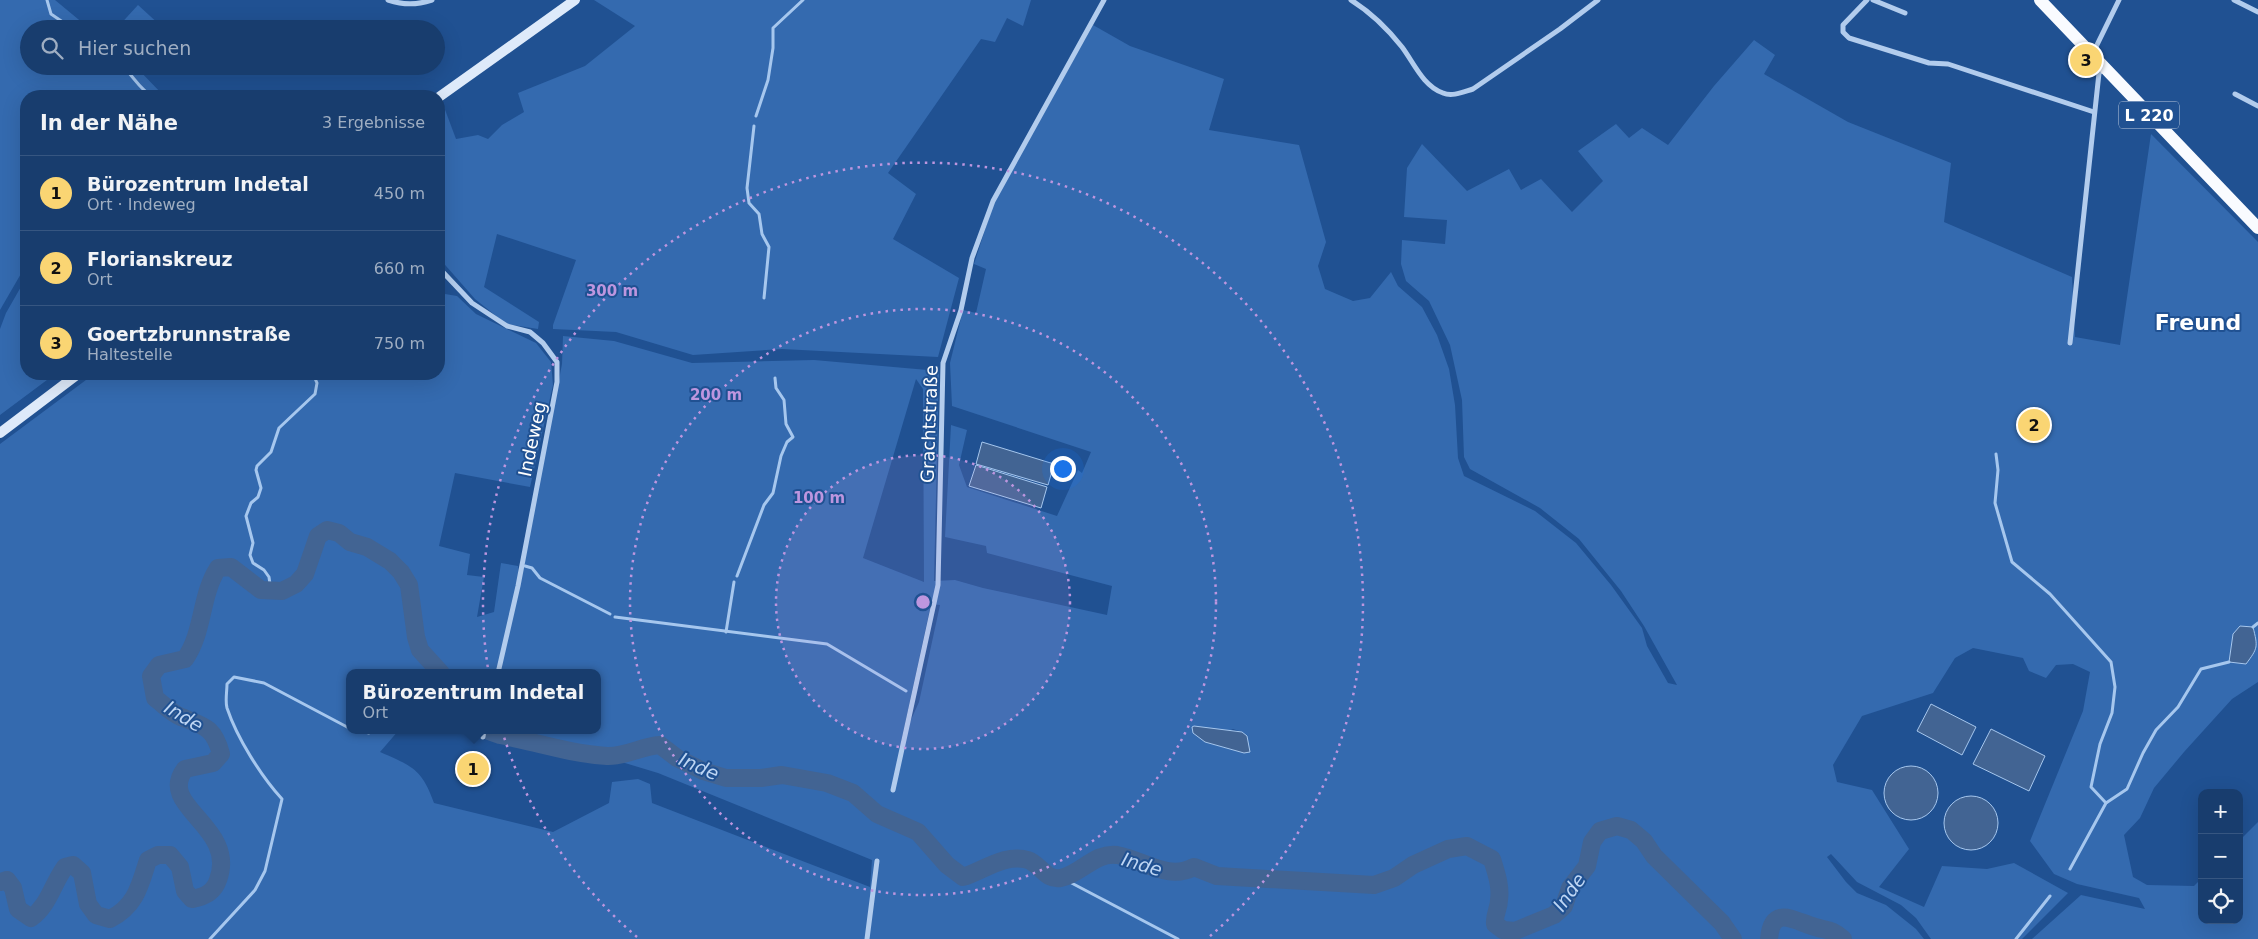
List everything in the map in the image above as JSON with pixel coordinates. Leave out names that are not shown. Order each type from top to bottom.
[{"type":"main road","points":[[445,94],[575,0]]},
{"type":"main road","name":"L 220","points":[[2040,0],[2258,228]]},
{"type":"main road","points":[[0,433],[70,380]]},
{"type":"street","points":[[388,0],[401,4],[420,4],[432,0]]},
{"type":"street","name":"Grachtstraße","points":[[893,790],[938,585],[943,363],[961,310],[972,258],[993,202],[1104,0]]},
{"type":"street","points":[[1351,0],[1368,10],[1383,25],[1425,80],[1445,95],[1459,94],[1472,89],[1560,29],[1598,0]]},
{"type":"street","points":[[1867,0],[1843,25],[1843,32],[1849,38],[1929,63],[1948,64],[2094,112]]},
{"type":"street","points":[[1873,0],[1905,13]]},
{"type":"street","points":[[2092,55],[2119,0]]},
{"type":"street","points":[[2234,0],[2258,12]]},
{"type":"street","points":[[2070,343],[2094,112],[2099,73],[2104,68]]},
{"type":"street","points":[[2234,94],[2258,106]]},
{"type":"street","name":"Indeweg","points":[[445,274],[472,303],[507,326],[530,332],[551,352],[557,362],[558,382],[518,586],[499,669]]},
{"type":"street","points":[[867,939],[877,861]]},
{"type":"shaded area","points":[[0,0],[55,0],[79,20],[20,20],[20,75],[144,75],[158,90],[20,90],[20,275],[0,310]]},
{"type":"shaded area","points":[[594,0],[1031,0],[1023,26],[1007,18],[995,42],[981,39],[888,173],[916,194],[893,239],[959,278],[938,357],[782,349],[693,355],[616,332],[553,329],[576,260],[497,234],[484,287],[539,322],[538,329],[506,324],[475,299],[445,265],[445,110],[456,139],[478,135],[488,139],[502,125],[524,112],[518,93],[585,66],[635,26]]},
{"type":"shaded area","points":[[138,5],[154,20],[124,20]]},
{"type":"shaded area","points":[[1093,25],[1130,46],[1224,79],[1209,130],[1299,145],[1326,242],[1318,266],[1325,289],[1353,301],[1370,298],[1391,272],[1398,286],[1422,307],[1437,335],[1449,369],[1455,405],[1458,458],[1464,476],[1535,511],[1576,543],[1611,585],[1642,628],[1647,646],[1668,683],[1677,685],[1644,626],[1621,591],[1579,539],[1540,508],[1470,469],[1464,457],[1462,400],[1450,345],[1429,301],[1406,281],[1401,264],[1402,240],[1445,244],[1447,220],[1404,217],[1407,168],[1422,144],[1467,191],[1509,169],[1521,190],[1541,179],[1572,212],[1603,181],[1578,151],[1616,124],[1629,138],[1642,128],[1668,145],[1714,86],[1754,40],[1775,55],[1764,74],[1848,122],[1951,163],[1944,222],[2072,277],[2075,337],[2120,345],[2151,134],[2258,242],[2258,682],[2232,699],[2184,752],[2154,788],[2140,818],[2124,835],[2133,877],[2147,885],[2194,886],[2198,882],[2198,924],[2243,924],[2243,837],[2258,822],[2258,939],[2032,939],[2081,895],[2145,909],[2139,898],[2077,884],[2054,874],[2030,841],[2083,711],[2090,672],[2073,664],[2056,665],[2046,678],[2029,671],[2023,658],[1973,648],[1955,658],[1933,693],[1862,716],[1833,765],[1837,782],[1872,790],[1909,849],[1879,887],[1924,907],[1942,866],[1987,869],[2014,863],[2068,893],[2022,939],[1931,939],[1916,918],[1901,905],[1857,882],[1831,854],[1827,857],[1857,893],[1886,905],[1916,929],[1924,939],[0,939],[0,444],[86,380],[445,380],[445,294],[457,296],[476,314],[536,343],[551,362],[553,385],[530,487],[455,473],[439,546],[470,554],[467,575],[484,577],[477,617],[494,612],[501,563],[518,566],[520,585],[562,364],[563,336],[614,341],[692,363],[814,360],[939,371],[934,581],[955,580],[983,588],[1107,615],[1112,586],[987,553],[986,546],[945,537],[951,425],[967,430],[959,465],[967,487],[1057,516],[1078,470],[1082,473],[1091,452],[952,406],[950,363],[963,310],[976,313],[986,269],[974,264],[994,202]],"holes":[[[916,379],[923,389],[924,582],[863,558]],[[931,604],[940,605],[919,702],[901,742]],[[346,669],[601,669],[601,734],[476,734],[600,762],[615,760],[658,773],[872,860],[870,887],[652,803],[650,784],[638,779],[612,782],[609,803],[553,832],[434,803],[425,783],[414,770],[408,765],[380,752],[396,734],[346,734]],[[1233,729],[1242,732],[1233,750],[1205,742]]]},
{"type":"shaded area","points":[[20,288],[20,380],[47,380],[0,415],[0,329],[6,313]]},
{"type":"shaded area","points":[[982,442],[1054,464],[1048,485],[976,464]]},
{"type":"shaded area","points":[[976,465],[1047,487],[1041,508],[969,486]]},
{"type":"shaded area","points":[[2240,626],[2253,627],[2256,639],[2255,651],[2246,664],[2229,662],[2233,634]]},
{"type":"shaded area","points":[[1931,704],[1976,727],[1962,755],[1917,731]]},
{"type":"shaded area","points":[[1192,727],[1242,732],[1247,736],[1250,752],[1244,753],[1205,742],[1193,733]]},
{"type":"shaded area","points":[[1991,729],[2045,756],[2029,791],[1973,764]]},
{"type":"shaded area","points":[[1906,766],[1916,766],[1926,770],[1934,778],[1938,793],[1934,808],[1926,816],[1916,820],[1906,820],[1896,816],[1888,808],[1884,798],[1884,788],[1888,778],[1896,770]]},
{"type":"shaded area","points":[[1966,796],[1976,796],[1986,800],[1994,808],[1998,823],[1994,838],[1986,846],[1976,850],[1966,850],[1956,846],[1948,838],[1944,828],[1944,818],[1948,808],[1956,800]]},
{"type":"waterway","points":[[47,0],[51,14],[60,20]]},
{"type":"waterway","points":[[756,116],[768,80],[773,48],[773,28],[803,0]]},
{"type":"waterway","points":[[131,75],[143,90]]},
{"type":"waterway","points":[[754,126],[747,188],[749,203],[759,214],[762,234],[769,247],[764,298]]},
{"type":"waterway","points":[[737,576],[764,505],[773,493],[781,456],[787,442],[793,437],[786,424],[784,400],[776,388],[775,378]]},
{"type":"waterway","points":[[271,592],[269,577],[264,570],[253,563],[250,555],[253,543],[246,516],[251,503],[258,497],[261,488],[256,470],[257,466],[271,452],[279,428],[315,394],[316,380]]},
{"type":"waterway","points":[[1996,454],[1998,470],[1995,503],[2012,562],[2050,594],[2111,662],[2115,687],[2112,713],[2100,744],[2091,787],[2106,803]]},
{"type":"waterway","name":"Inde","points":[[0,882],[7,880],[13,888],[18,909],[31,918],[42,907],[65,867],[73,865],[82,873],[88,904],[96,915],[110,919],[126,908],[136,894],[148,860],[158,855],[170,855],[180,867],[185,891],[192,899],[201,897],[214,888],[218,880],[221,861],[217,845],[209,831],[188,807],[181,795],[179,782],[185,769],[213,763],[221,754],[215,738],[207,729],[170,711],[155,698],[151,676],[159,665],[185,659],[196,637],[208,590],[218,568],[231,567],[261,590],[282,591],[296,584],[305,574],[318,536],[327,530],[339,533],[350,542],[367,547],[390,561],[401,572],[409,585],[416,637],[420,650],[437,669]]},
{"type":"waterway","points":[[525,566],[532,568],[540,578],[610,614]]},
{"type":"waterway","points":[[726,632],[734,582]]},
{"type":"waterway","points":[[615,617],[827,644],[906,691]]},
{"type":"waterway","points":[[2253,627],[2258,623]]},
{"type":"waterway","points":[[2070,869],[2106,803],[2127,789],[2143,753],[2156,730],[2178,707],[2201,669],[2229,662]]},
{"type":"waterway","points":[[210,939],[255,890],[265,871],[282,799],[258,768],[231,720],[226,705],[227,684],[234,677],[264,683],[346,726]]},
{"type":"waterway","name":"Inde","points":[[497,734],[567,750],[607,756],[620,755],[660,745],[677,758],[703,771],[726,778],[761,778],[782,775],[827,783],[853,793],[877,814],[918,832],[947,865],[963,877],[994,864],[1019,858],[1032,862],[1051,877],[1061,878],[1102,857],[1117,855],[1165,871],[1184,871],[1194,867],[1217,876],[1374,885],[1394,878],[1413,865],[1448,849],[1467,846],[1492,859],[1499,889],[1499,903],[1495,924],[1503,930],[1515,931],[1554,915],[1564,906],[1570,888],[1587,866],[1592,842],[1600,831],[1617,826],[1631,830],[1644,841],[1654,856],[1722,923],[1733,939]]},
{"type":"waterway","points":[[1062,878],[1178,939]]},
{"type":"waterway","points":[[2016,939],[2050,896]]},
{"type":"waterway","name":"Inde","points":[[1769,939],[1771,928],[1779,918],[1792,919],[1830,931],[1843,939]]},
{"type":"place","name":"Goertzbrunnstraße","points":[[2086,60]]},
{"type":"place","name":"Florianskreuz","points":[[2034,425]]},
{"type":"place","name":"Bürozentrum Indetal","points":[[473,769]]},
{"type":"district","name":"Freund","points":[[2198,322]]}]
